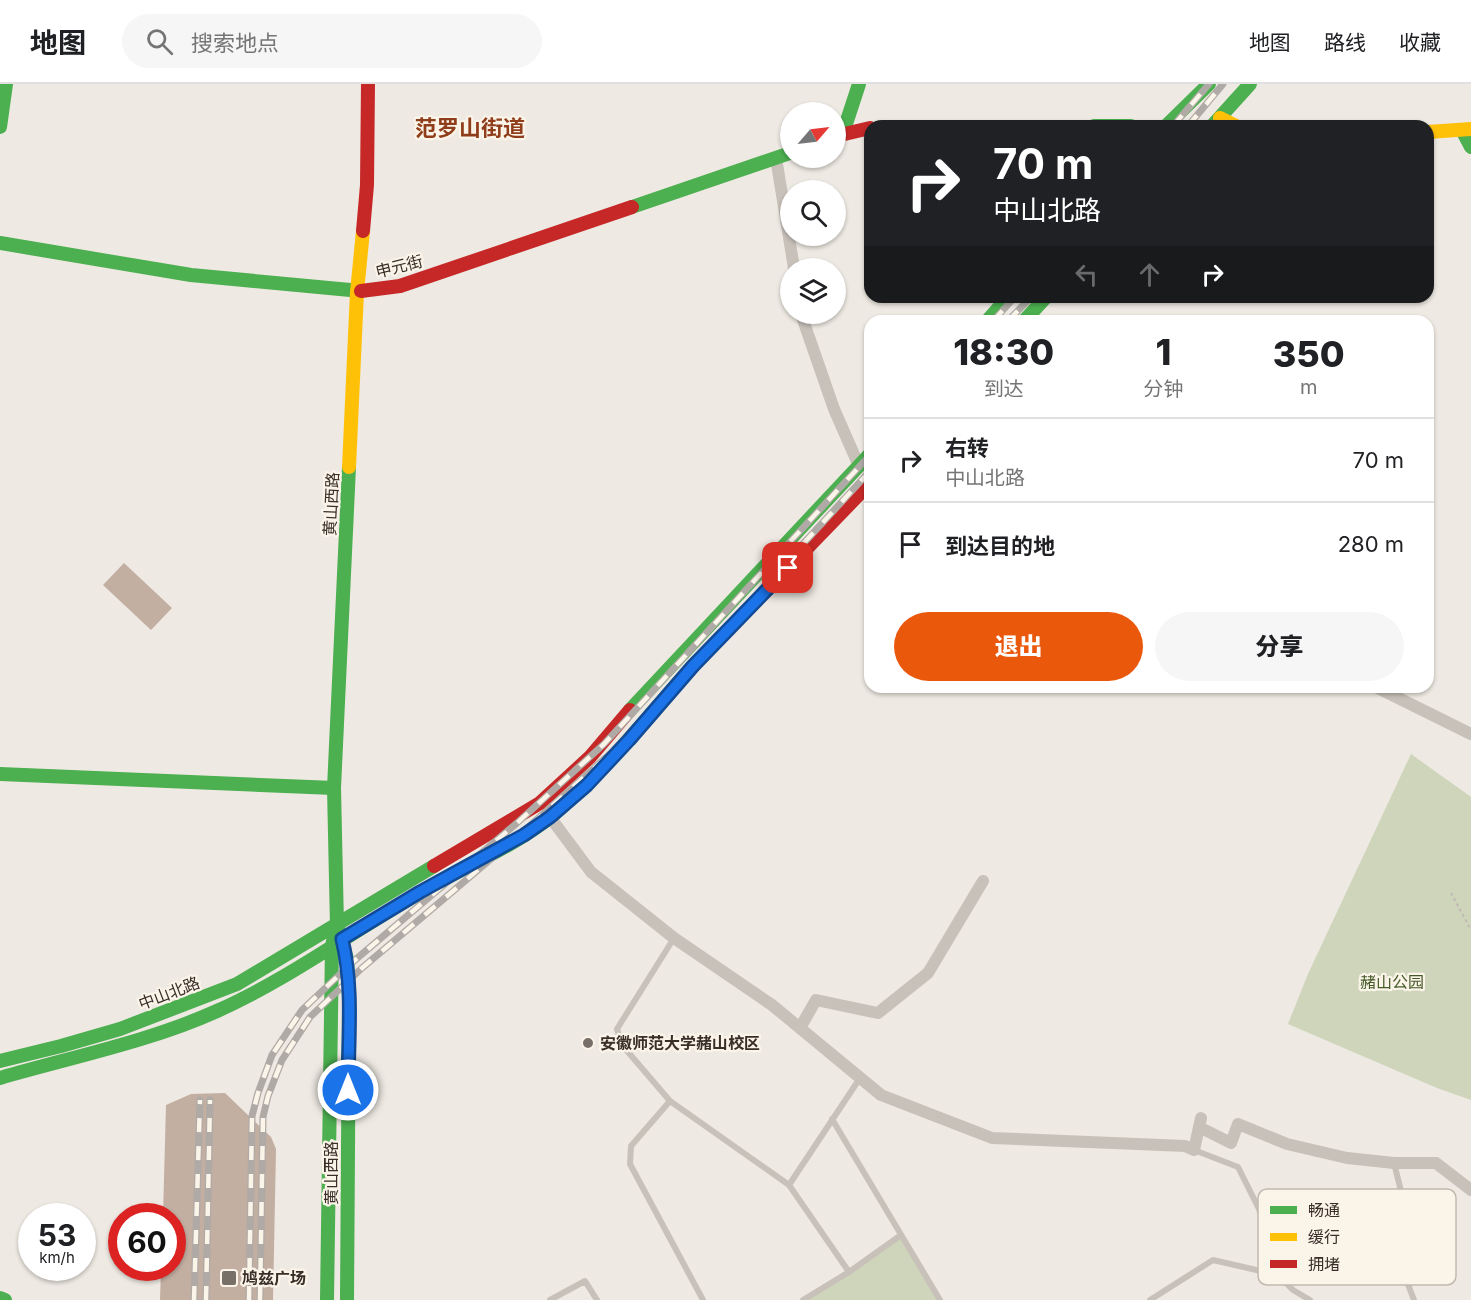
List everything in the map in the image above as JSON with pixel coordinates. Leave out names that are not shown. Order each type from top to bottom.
[{"type":"main road","points":[[0,128],[6,84]]},
{"type":"main road","name":"黄山西路","points":[[327,1300],[337,942],[334,788],[357,292],[367,185],[368,84]]},
{"type":"main road","points":[[846,116],[859,84]]},
{"type":"main road","points":[[1172,120],[1209,84]]},
{"type":"main road","points":[[1218,120],[1250,84]]},
{"type":"main road","points":[[846,133],[864,129]]},
{"type":"main road","points":[[1434,132],[1466,130],[1471,147]]},
{"type":"main road","name":"申元街","points":[[0,243],[190,275],[357,292],[400,286],[780,157]]},
{"type":"main road","points":[[992,315],[1003,303]]},
{"type":"main road","points":[[1030,315],[1040,303]]},
{"type":"main road","name":"中山北路","points":[[0,1062],[135,1024],[189,1005],[237,984],[540,803],[590,757],[642,696],[864,460]]},
{"type":"main road","name":"中山北路","points":[[0,1078],[181,1025],[217,1010],[255,991],[420,892],[524,835],[550,817],[587,785],[693,666],[864,492]]},
{"type":"main road","points":[[0,774],[334,788]]},
{"type":"main road","name":"黄山西路","points":[[337,942],[347,959],[349,997],[348,1300]]},
{"type":"main road","points":[[0,1298],[5,1300]]},
{"type":"street","points":[[776,158],[792,258]]},
{"type":"street","points":[[804,324],[855,471],[864,481]]},
{"type":"street","points":[[1388,693],[1471,734]]},
{"type":"street","points":[[550,817],[591,872],[674,938],[772,1005],[881,1095],[992,1138],[1185,1146],[1194,1150],[1200,1123],[1231,1143],[1238,1124],[1287,1144],[1347,1158],[1394,1163],[1436,1163],[1471,1190]]},
{"type":"street","points":[[800,1028],[816,1000],[878,1013],[920,980],[928,973],[983,881]]},
{"type":"lane","points":[[674,938],[617,1029],[622,1045],[670,1101],[789,1185],[849,1272]]},
{"type":"lane","points":[[789,1185],[860,1078]]},
{"type":"lane","points":[[670,1101],[631,1146],[630,1164],[703,1300]]},
{"type":"lane","points":[[832,1119],[940,1300]]},
{"type":"lane","points":[[1194,1150],[1238,1167],[1258,1207]]},
{"type":"lane","points":[[1394,1163],[1400,1189]]},
{"type":"lane","points":[[803,1300],[849,1272],[902,1235]]},
{"type":"lane","points":[[1150,1300],[1214,1260],[1258,1270]]},
{"type":"lane","points":[[550,1300],[585,1281],[597,1300]]},
{"type":"lane","points":[[1288,1285],[1310,1300]]},
{"type":"lane","points":[[1408,1285],[1414,1300]]},
{"type":"path","points":[[1451,893],[1471,930]]},
{"type":"green space","name":"赭山公园","points":[[1411,754],[1471,797],[1471,1100],[1437,1088],[1288,1024],[1308,974]]},
{"type":"green space","points":[[901,1235],[940,1300],[802,1300]]},
{"type":"building","points":[[124,563],[172,608],[151,630],[103,585]]},
{"type":"building","points":[[225,1093],[271,1137],[276,1149],[273,1300],[160,1300],[161,1281],[186,1281],[186,1203],[163,1203],[166,1105],[191,1094]]},
{"type":"railway","points":[[1178,120],[1209,84]]},
{"type":"railway","points":[[1193,120],[1223,84]]},
{"type":"railway","points":[[998,315],[1010,303]]},
{"type":"railway","points":[[1014,315],[1025,303]]},
{"type":"railway","points":[[249,1300],[252,1116],[272,1055],[302,1010],[355,960],[517,823],[604,744],[864,462]]},
{"type":"railway","points":[[260,1300],[263,1117],[268,1096],[282,1060],[310,1017],[362,968],[524,831],[612,752],[864,478]]},
{"type":"railway","points":[[194,1300],[200,1100]]},
{"type":"railway","points":[[206,1300],[210,1100]]},
{"type":"traffic: fast","points":[[0,127],[6,84]]},
{"type":"traffic: fast","points":[[846,124],[859,84]]},
{"type":"traffic: fast","points":[[1172,120],[1209,84]]},
{"type":"traffic: fast","points":[[1217,120],[1250,84]]},
{"type":"traffic: fast","points":[[1462,130],[1471,147]]},
{"type":"traffic: fast","points":[[632,207],[780,156]]},
{"type":"traffic: fast","points":[[0,243],[191,275],[361,291]]},
{"type":"traffic: fast","points":[[992,315],[1003,303]]},
{"type":"traffic: fast","points":[[1030,315],[1040,303]]},
{"type":"traffic: fast","points":[[630,710],[864,460]]},
{"type":"traffic: fast","points":[[337,926],[334,788],[349,467]]},
{"type":"traffic: fast","points":[[0,1078],[164,1032],[217,1011],[295,970],[421,892],[523,836],[539,826],[573,797],[609,761],[694,665]]},
{"type":"traffic: fast","points":[[0,774],[334,788]]},
{"type":"traffic: fast","points":[[0,1061],[120,1029],[237,984],[434,866]]},
{"type":"traffic: fast","points":[[338,928],[347,959],[349,997],[347,1300]]},
{"type":"traffic: fast","points":[[327,1300],[332,945],[335,934]]},
{"type":"traffic: fast","points":[[0,1298],[5,1300]]},
{"type":"traffic: slow","points":[[1220,118],[1224,120]]},
{"type":"traffic: slow","points":[[1434,132],[1471,129]]},
{"type":"traffic: slow","points":[[349,467],[357,292],[363,231]]},
{"type":"traffic: jam","points":[[363,231],[367,185],[368,84]]},
{"type":"traffic: jam","points":[[846,134],[864,129]]},
{"type":"traffic: jam","points":[[361,291],[400,286],[632,207]]},
{"type":"traffic: jam","points":[[694,665],[864,489]]},
{"type":"traffic: jam","points":[[434,866],[540,803],[590,757],[630,710]]},
{"type":"place","name":"安徽师范大学赭山校区","points":[[588,1043]]},
{"type":"place","name":"鸠兹广场","points":[[229,1278]]},
{"type":"district","name":"范罗山街道","points":[[470,128]]},
{"type":"route","points":[[348,1090],[349,997],[347,959],[342,939],[420,892],[524,835],[550,817],[587,785],[693,666],[788,568]]}]
